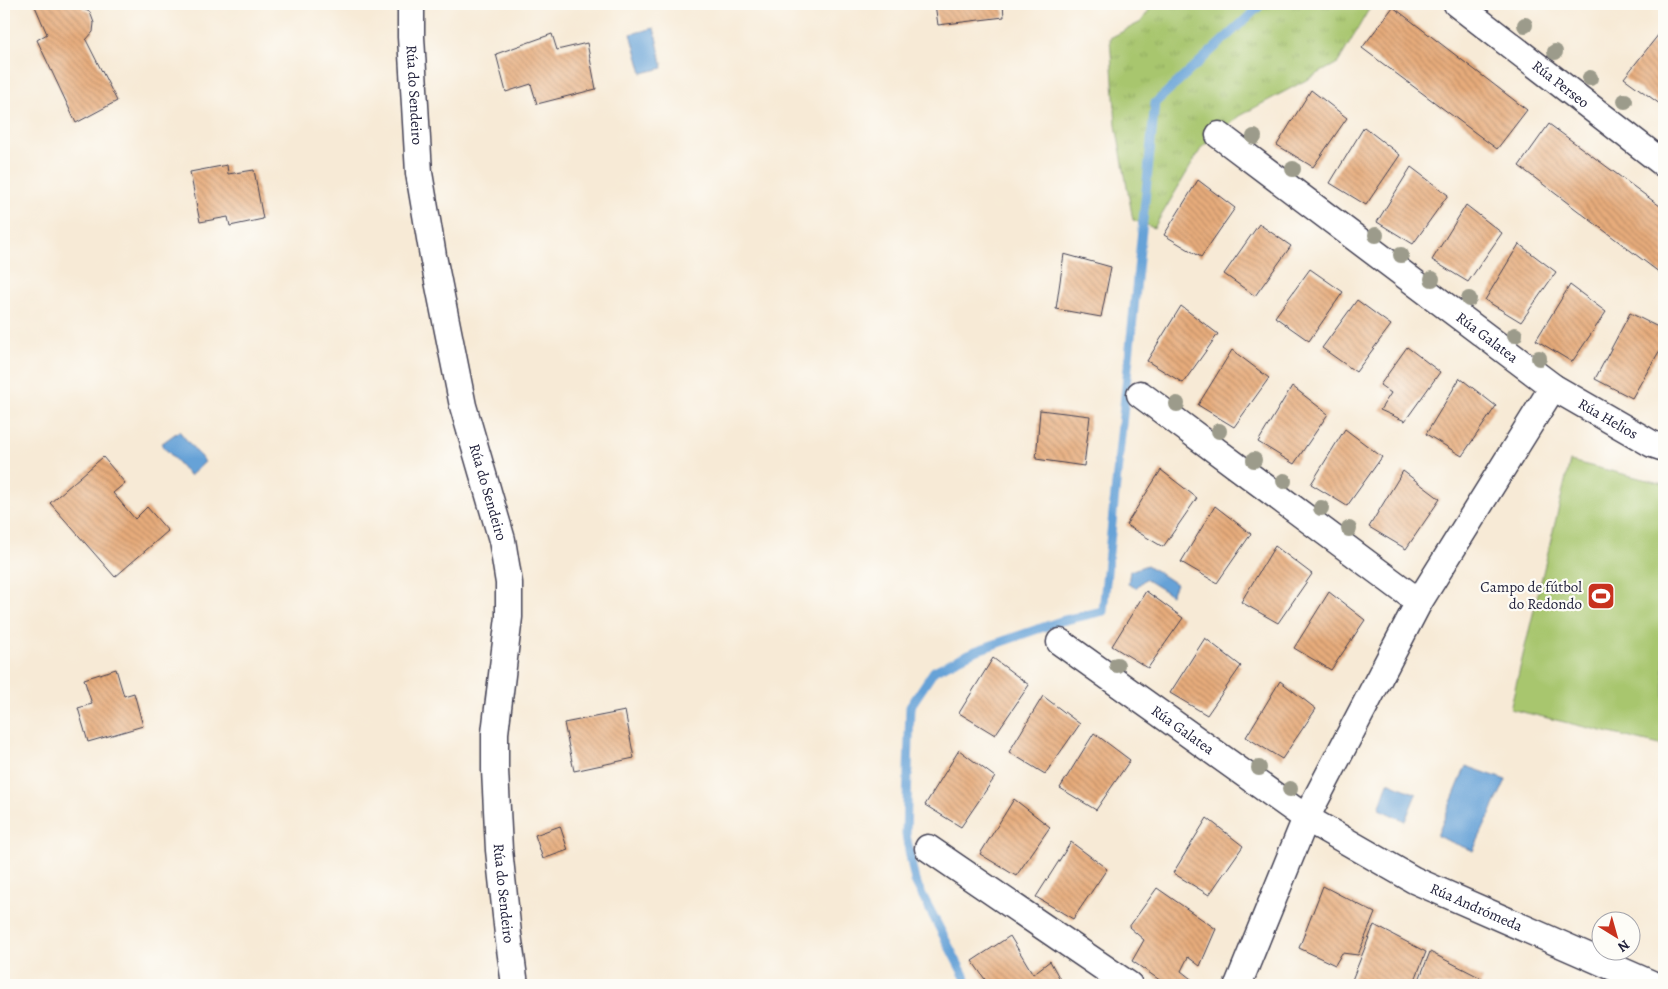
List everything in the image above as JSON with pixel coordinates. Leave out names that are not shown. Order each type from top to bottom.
[{"type":"street","name":"Rúa do Sendeiro","points":[[411,4],[410,37],[419,173],[433,256],[463,406],[502,540],[509,583],[509,617],[495,733],[495,770],[499,850],[508,934],[516,985]]},
{"type":"street","name":"Rúa Perseo","points":[[1457,4],[1664,164]]},
{"type":"street","name":"Rúa Galatea","points":[[1219,135],[1553,387]]},
{"type":"street","name":"Rúa Helios","points":[[1553,387],[1660,439]]},
{"type":"street","points":[[1238,985],[1306,818],[1419,602],[1553,387]]},
{"type":"street","points":[[1140,394],[1419,602]]},
{"type":"street","name":"Rúa Galatea","points":[[1060,642],[1306,818]]},
{"type":"street","name":"Rúa Andrómeda","points":[[1306,818],[1414,880],[1654,985]]},
{"type":"street","points":[[928,848],[1129,985]]},
{"type":"green space","points":[[1153,4],[1372,4],[1338,63],[1239,116],[1202,147],[1154,228],[1133,220],[1116,125],[1110,38],[1141,22]]},
{"type":"green space","name":"Campo de fútbol do Redondo","points":[[1570,461],[1664,484],[1664,746],[1510,709]]},
{"type":"water","points":[[654,28],[663,68],[642,73],[631,34]]},
{"type":"water","points":[[179,431],[205,462],[190,476],[161,444]]},
{"type":"water","points":[[1147,565],[1176,584],[1171,595],[1145,579],[1136,588],[1128,584],[1130,571]]},
{"type":"water","points":[[1466,766],[1506,780],[1473,851],[1437,836]]},
{"type":"water","points":[[1388,782],[1416,794],[1405,821],[1379,809]]},
{"type":"building","points":[[34,4],[81,4],[83,9],[90,12],[94,23],[93,32],[86,40],[117,101],[76,123],[37,40],[47,34]]},
{"type":"building","points":[[935,4],[1003,4],[1004,17],[938,25]]},
{"type":"building","points":[[1393,7],[1527,110],[1497,149],[1362,48]]},
{"type":"building","points":[[552,34],[557,50],[587,43],[596,89],[537,104],[531,84],[506,92],[496,54]]},
{"type":"building","points":[[1659,34],[1664,38],[1664,107],[1624,78]]},
{"type":"building","points":[[1311,90],[1347,118],[1313,167],[1277,145]]},
{"type":"building","points":[[1549,124],[1664,209],[1664,276],[1519,166]]},
{"type":"building","points":[[1364,127],[1400,155],[1366,205],[1330,183]]},
{"type":"building","points":[[227,165],[228,174],[254,170],[263,219],[230,226],[228,217],[200,222],[190,172]]},
{"type":"building","points":[[1411,167],[1448,195],[1413,244],[1377,222]]},
{"type":"building","points":[[1198,180],[1235,208],[1201,257],[1164,235]]},
{"type":"building","points":[[1466,205],[1502,233],[1468,282],[1432,260]]},
{"type":"building","points":[[1259,224],[1291,246],[1255,296],[1224,274]]},
{"type":"building","points":[[1519,244],[1556,272],[1521,322],[1485,300]]},
{"type":"building","points":[[1064,254],[1111,267],[1101,317],[1056,309]]},
{"type":"building","points":[[1310,269],[1343,292],[1309,341],[1275,317]]},
{"type":"building","points":[[1570,285],[1606,312],[1572,362],[1536,340]]},
{"type":"building","points":[[1357,300],[1391,325],[1356,372],[1322,348]]},
{"type":"building","points":[[1181,306],[1218,334],[1183,383],[1147,361]]},
{"type":"building","points":[[1630,313],[1664,330],[1664,343],[1632,398],[1595,379]]},
{"type":"building","points":[[1407,347],[1440,372],[1405,421],[1380,410],[1391,393],[1380,385]]},
{"type":"building","points":[[1232,350],[1269,378],[1234,427],[1198,405]]},
{"type":"building","points":[[1460,378],[1496,406],[1462,456],[1426,434]]},
{"type":"building","points":[[1292,386],[1328,414],[1294,464],[1258,442]]},
{"type":"building","points":[[1040,410],[1090,416],[1084,466],[1036,459]]},
{"type":"building","points":[[1345,429],[1382,457],[1347,506],[1311,484]]},
{"type":"building","points":[[103,457],[125,483],[113,493],[135,519],[147,507],[168,531],[115,577],[50,503]]},
{"type":"building","points":[[1161,470],[1197,498],[1163,547],[1126,525]]},
{"type":"building","points":[[1403,471],[1440,499],[1406,549],[1369,527]]},
{"type":"building","points":[[1215,506],[1251,534],[1217,583],[1181,562]]},
{"type":"building","points":[[1275,546],[1312,574],[1278,623],[1241,602]]},
{"type":"building","points":[[1146,591],[1183,618],[1148,668],[1112,646]]},
{"type":"building","points":[[1329,592],[1365,620],[1331,670],[1294,648]]},
{"type":"building","points":[[1205,638],[1241,666],[1207,715],[1170,693]]},
{"type":"building","points":[[993,658],[1029,685],[995,735],[959,713]]},
{"type":"building","points":[[116,669],[124,696],[134,693],[143,726],[88,742],[78,708],[92,704],[84,679]]},
{"type":"building","points":[[1280,681],[1316,709],[1282,759],[1246,737]]},
{"type":"building","points":[[1043,696],[1080,724],[1045,774],[1009,752]]},
{"type":"building","points":[[625,711],[634,758],[574,771],[564,723]]},
{"type":"building","points":[[1094,733],[1130,760],[1096,810],[1060,788]]},
{"type":"building","points":[[959,750],[995,777],[961,827],[925,805]]},
{"type":"building","points":[[1014,799],[1050,827],[1016,876],[980,854]]},
{"type":"building","points":[[1207,818],[1243,846],[1209,895],[1173,873]]},
{"type":"building","points":[[560,826],[568,850],[543,859],[535,835]]},
{"type":"building","points":[[1071,842],[1107,869],[1073,919],[1036,897]]},
{"type":"building","points":[[1323,886],[1375,913],[1358,955],[1342,953],[1335,965],[1299,948]]},
{"type":"building","points":[[1157,888],[1216,929],[1200,966],[1188,957],[1181,971],[1195,982],[1193,985],[1167,985],[1132,961],[1144,940],[1129,927]]},
{"type":"building","points":[[1374,925],[1426,952],[1413,985],[1350,985]]},
{"type":"building","points":[[1010,936],[1033,974],[1050,961],[1061,981],[1055,985],[989,985],[972,961]]},
{"type":"building","points":[[1430,952],[1483,979],[1480,985],[1417,985]]},
{"type":"waterway","points":[[969,985],[915,881],[906,835],[910,707],[934,671],[975,651],[1061,621],[1103,611],[1155,103],[1262,4]]},
{"type":"place","name":"Campo de fútbol do Redondo","points":[[1601,596]]}]
